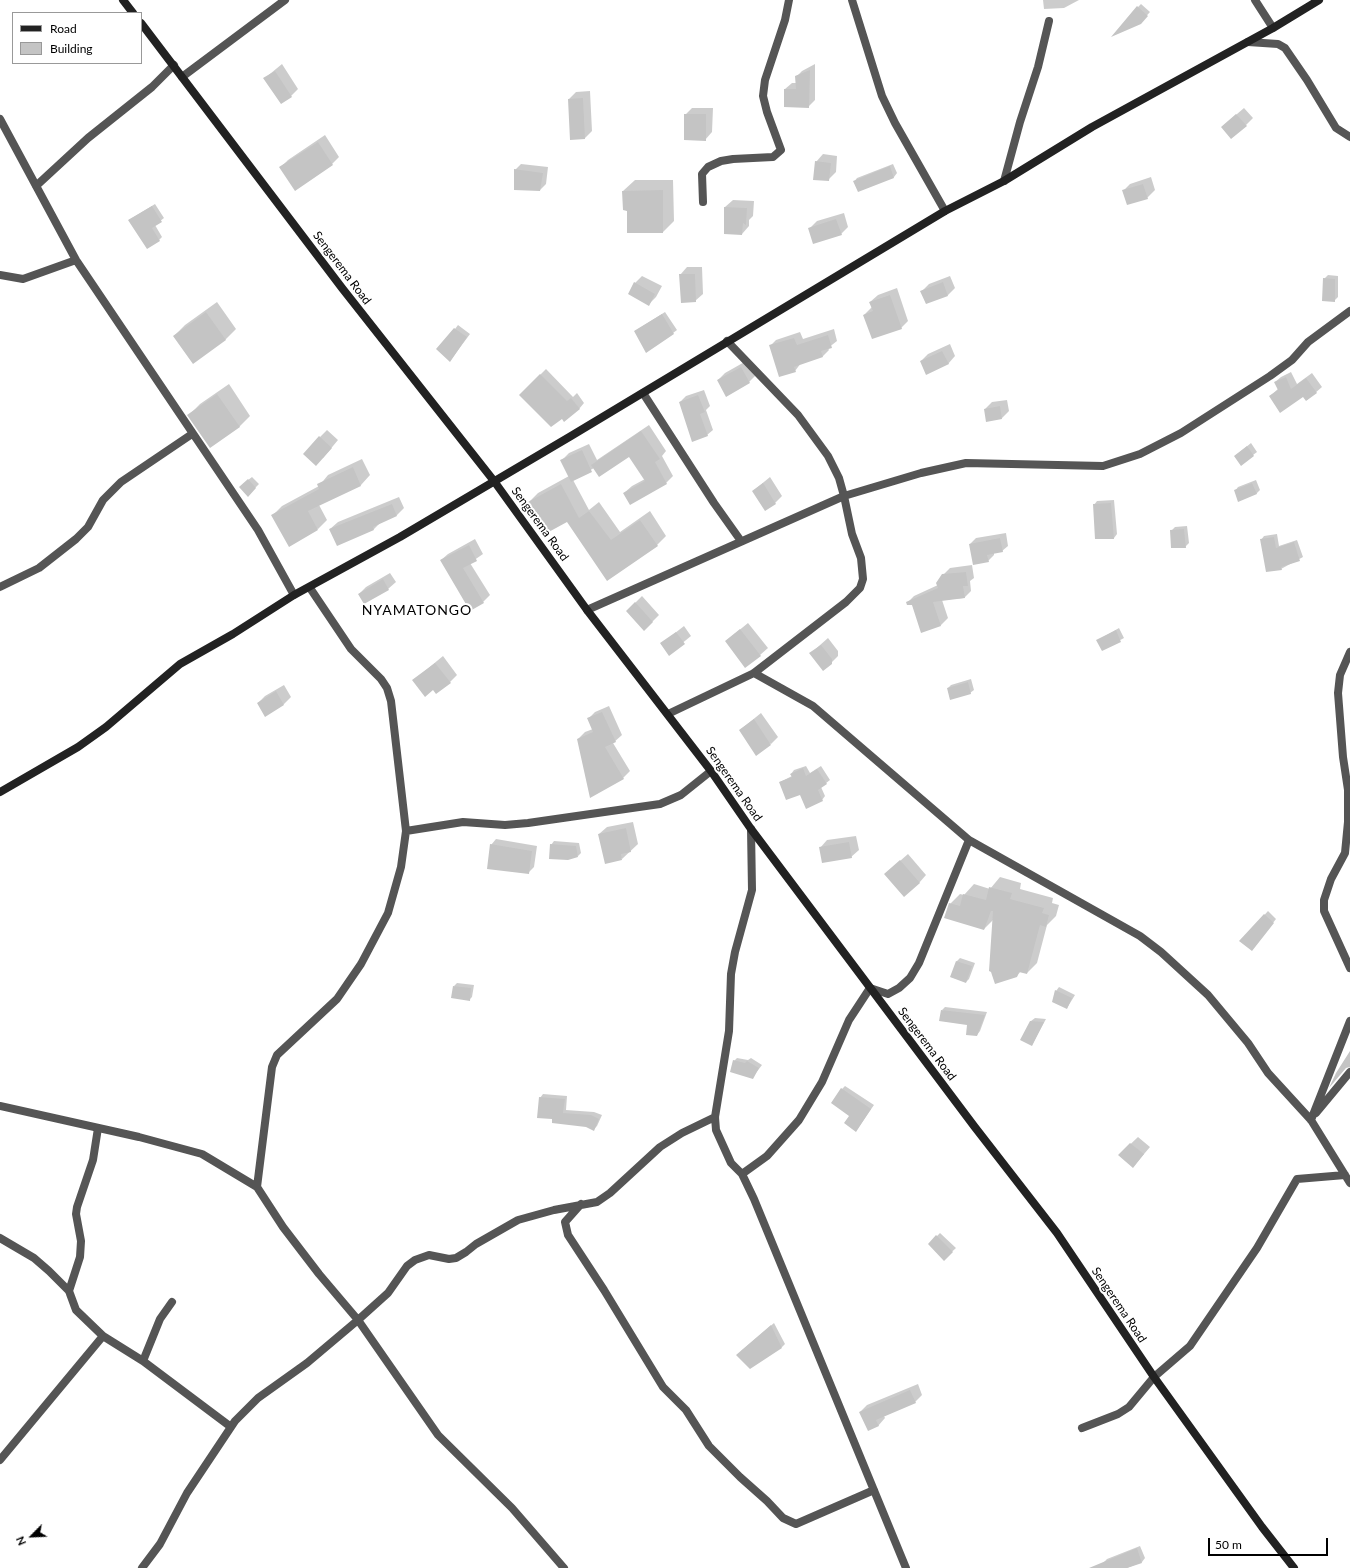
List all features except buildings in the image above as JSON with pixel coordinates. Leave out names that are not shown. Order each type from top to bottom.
[{"type":"main road","points":[[123,0],[132,12]]},
{"type":"main road","points":[[0,792],[78,747],[106,727],[180,664],[233,634],[294,595],[310,588],[494,481],[945,211],[1004,181],[1092,127],[1248,42],[1319,0]]},
{"type":"main road","name":"Sengerema Road","points":[[142,24],[342,288],[494,481],[587,610],[668,714],[711,771],[751,829],[870,988],[1057,1233],[1154,1377],[1262,1527],[1294,1568]]},
{"type":"street","points":[[182,77],[284,0]]},
{"type":"street","points":[[703,202],[702,174],[708,167],[721,161],[733,159],[773,157],[780,150],[767,112],[764,96],[765,80],[786,20],[789,0]]},
{"type":"street","points":[[852,0],[882,96],[895,123],[945,211]]},
{"type":"street","points":[[1256,0],[1273,28]]},
{"type":"street","points":[[1004,181],[1020,122],[1038,67],[1049,21]]},
{"type":"street","points":[[1248,42],[1278,44],[1285,48],[1307,80],[1336,128],[1350,137]]},
{"type":"street","points":[[36,186],[88,138],[152,87],[174,65]]},
{"type":"street","points":[[0,119],[76,260],[258,530],[294,595]]},
{"type":"street","points":[[0,275],[23,279],[76,260]]},
{"type":"street","points":[[587,610],[844,496],[921,472],[966,463],[1103,466],[1140,454],[1181,433],[1270,376],[1292,360],[1308,342],[1350,311]]},
{"type":"street","points":[[668,714],[754,672],[827,616],[860,588],[863,570],[852,534],[839,478],[816,436],[798,415],[727,341]]},
{"type":"street","points":[[643,393],[740,541]]},
{"type":"street","points":[[0,587],[39,568],[76,539],[88,527],[103,500],[121,482],[192,434]]},
{"type":"street","points":[[256,1186],[272,1067],[277,1055],[337,999],[361,964],[388,913],[401,867],[406,831],[391,701],[387,688],[381,679],[350,649],[310,588]]},
{"type":"street","points":[[1350,652],[1340,675],[1338,694],[1342,757],[1348,790],[1348,822],[1345,853],[1331,880],[1324,900],[1324,911],[1350,968]]},
{"type":"street","points":[[754,672],[813,706],[969,840],[1140,936],[1162,952],[1208,995],[1248,1043],[1268,1072],[1311,1120],[1350,1183]]},
{"type":"street","points":[[406,831],[463,822],[506,825],[528,823],[660,804],[681,795],[711,771]]},
{"type":"street","points":[[751,829],[752,890],[735,952],[731,974],[729,1031],[715,1117],[716,1130],[731,1163],[742,1174],[906,1568]]},
{"type":"street","points":[[742,1174],[767,1156],[799,1120],[822,1082],[849,1020],[870,988],[888,994],[899,988],[910,978],[919,963],[969,840]]},
{"type":"street","points":[[1311,1120],[1350,1021]]},
{"type":"street","points":[[1311,1120],[1350,1072]]},
{"type":"street","points":[[0,1106],[98,1128],[202,1154],[256,1186],[283,1227],[319,1274],[358,1320],[438,1435],[512,1508],[564,1568]]},
{"type":"street","points":[[142,1568],[160,1544],[186,1493],[231,1427],[258,1398],[308,1363],[388,1293],[407,1266],[415,1260],[428,1255],[449,1259],[456,1258],[476,1244],[518,1220],[581,1204],[597,1202],[610,1193],[660,1147],[682,1133],[715,1117]]},
{"type":"street","points":[[69,1291],[80,1257],[81,1241],[76,1214],[77,1207],[92,1160],[98,1128]]},
{"type":"street","points":[[1082,1428],[1118,1414],[1129,1407],[1154,1377],[1190,1346],[1257,1248],[1297,1179],[1345,1175]]},
{"type":"street","points":[[581,1204],[565,1222],[568,1236],[604,1290],[663,1388],[686,1410],[709,1446],[740,1477],[767,1501],[783,1518],[796,1524],[874,1490]]},
{"type":"street","points":[[0,1238],[34,1258],[69,1291],[76,1310],[103,1336],[142,1361],[231,1427]]},
{"type":"street","points":[[142,1361],[160,1319],[172,1302]]},
{"type":"street","points":[[0,1460],[103,1336]]},
{"type":"district","name":"NYAMATONGO","points":[[417,610]]}]
